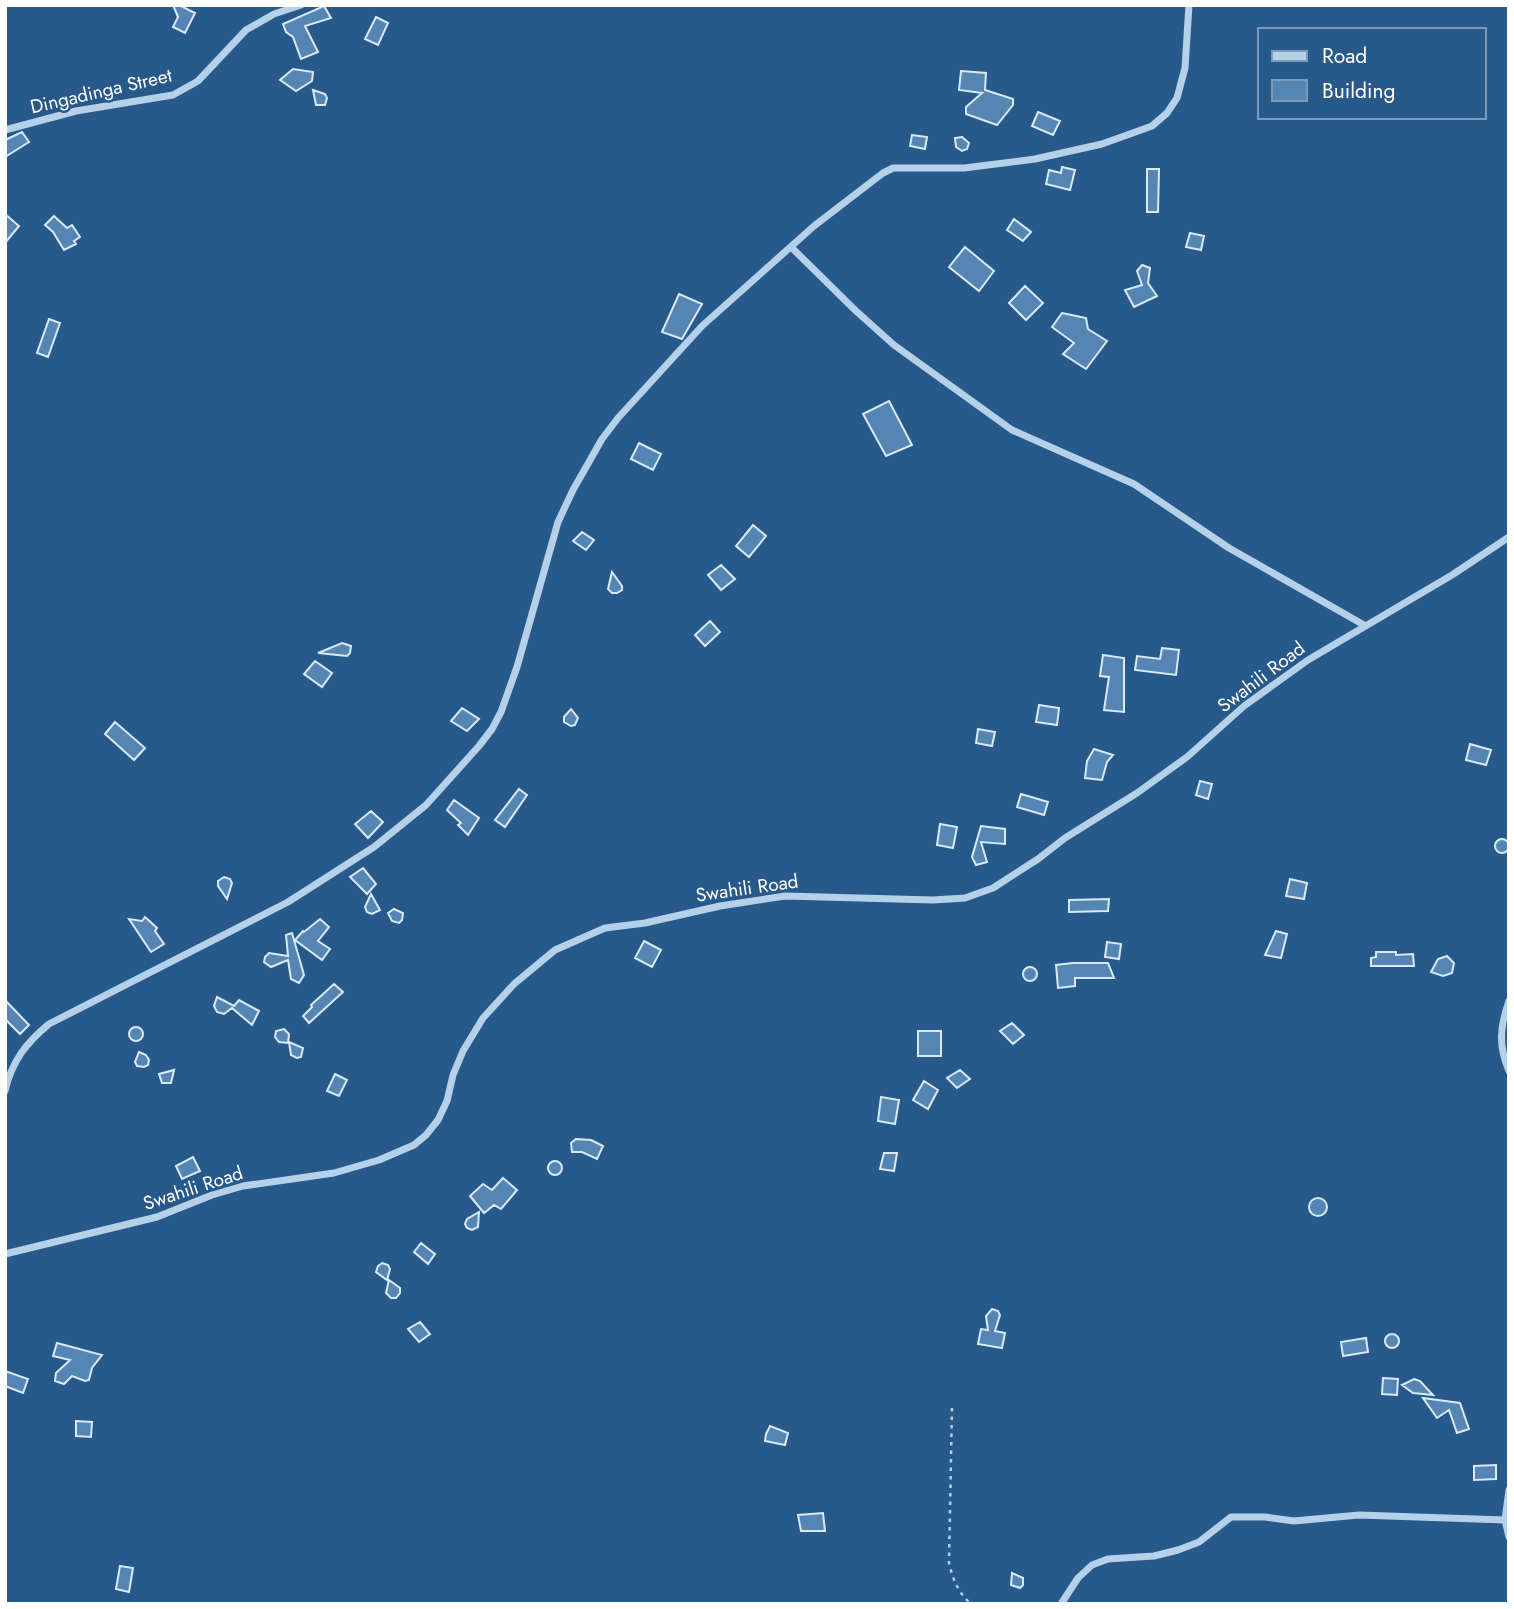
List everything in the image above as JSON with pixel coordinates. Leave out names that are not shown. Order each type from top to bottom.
[{"type":"street","name":"Dingadinga Street","points":[[5,130],[76,111],[173,94],[198,81],[246,30],[274,14],[301,5]]},
{"type":"street","points":[[5,1091],[9,1073],[17,1057],[49,1024],[288,902],[374,847],[426,805],[486,738],[501,712],[517,667],[558,522],[602,439],[702,326],[791,247],[867,185],[893,168],[964,169],[1035,159],[1102,144],[1152,126],[1167,113],[1178,98],[1185,68],[1189,5]]},
{"type":"street","points":[[791,247],[894,345],[1013,429],[1133,484],[1229,548],[1364,625]]},
{"type":"street","name":"Swahili Road","points":[[5,1254],[157,1217],[243,1186],[334,1172],[379,1160],[414,1145],[438,1120],[463,1051],[483,1018],[514,984],[555,950],[605,928],[785,896],[933,900],[965,898],[993,888],[1187,757],[1244,706],[1308,660],[1452,575],[1509,537]]},
{"type":"street","points":[[1509,1001],[1501,1025],[1500,1039],[1509,1071]]},
{"type":"street","points":[[1509,1490],[1505,1520],[1509,1537]]},
{"type":"street","points":[[1061,1604],[1077,1578],[1092,1565],[1108,1559],[1154,1556],[1178,1550],[1199,1542],[1231,1517],[1265,1517],[1294,1521],[1359,1515],[1505,1520]]},
{"type":"path","points":[[952,1408],[949,1563],[952,1578],[960,1594],[971,1604]]},
{"type":"building","points":[[173,5],[195,13],[185,33],[173,27],[178,17]]},
{"type":"building","points":[[324,6],[331,18],[305,26],[318,52],[301,59],[293,37],[286,32],[283,24]]},
{"type":"building","points":[[376,17],[388,23],[378,45],[365,39]]},
{"type":"building","points":[[293,69],[313,72],[312,81],[296,91],[280,80]]},
{"type":"building","points":[[961,71],[986,73],[985,90],[1013,99],[1013,105],[997,125],[966,114],[966,107],[982,93],[959,90]]},
{"type":"building","points":[[313,90],[325,94],[325,105],[316,105]]},
{"type":"building","points":[[1038,112],[1060,121],[1053,135],[1032,126]]},
{"type":"building","points":[[22,132],[29,142],[5,157],[5,140]]},
{"type":"building","points":[[912,135],[927,137],[925,149],[910,146]]},
{"type":"building","points":[[962,137],[969,143],[967,149],[962,151],[956,147],[955,138]]},
{"type":"building","points":[[1062,167],[1075,170],[1070,190],[1046,184],[1049,170],[1061,173]]},
{"type":"building","points":[[1147,169],[1159,169],[1158,212],[1147,212]]},
{"type":"building","points":[[5,214],[19,226],[5,243]]},
{"type":"building","points":[[54,216],[67,228],[72,225],[80,237],[74,241],[76,244],[64,250],[53,232],[45,225]]},
{"type":"building","points":[[1014,219],[1031,232],[1023,241],[1007,230]]},
{"type":"building","points":[[1190,233],[1204,236],[1201,250],[1186,247]]},
{"type":"building","points":[[965,247],[994,271],[979,291],[949,267]]},
{"type":"building","points":[[1142,265],[1150,268],[1148,283],[1157,296],[1134,307],[1125,290],[1142,285],[1137,271]]},
{"type":"building","points":[[1025,286],[1043,303],[1026,320],[1009,303]]},
{"type":"building","points":[[679,294],[702,304],[682,339],[662,332]]},
{"type":"building","points":[[1062,313],[1086,318],[1088,329],[1107,341],[1086,369],[1063,354],[1074,343],[1052,327]]},
{"type":"building","points":[[49,319],[60,323],[48,357],[37,353]]},
{"type":"building","points":[[889,401],[912,445],[886,456],[863,414]]},
{"type":"building","points":[[639,443],[661,454],[653,470],[631,459]]},
{"type":"building","points":[[753,525],[766,536],[749,557],[736,546]]},
{"type":"building","points":[[582,532],[594,540],[586,550],[573,541]]},
{"type":"building","points":[[721,565],[735,579],[721,590],[708,575]]},
{"type":"building","points":[[612,572],[622,586],[622,590],[617,593],[608,589]]},
{"type":"building","points":[[710,621],[720,632],[705,646],[695,635]]},
{"type":"building","points":[[342,643],[351,646],[347,656],[318,653]]},
{"type":"building","points":[[1162,648],[1179,650],[1176,675],[1135,670],[1137,656],[1160,659]]},
{"type":"building","points":[[1103,655],[1124,658],[1124,712],[1104,710],[1109,677],[1100,676]]},
{"type":"building","points":[[315,661],[332,673],[322,687],[304,674]]},
{"type":"building","points":[[1039,705],[1059,708],[1057,725],[1036,722]]},
{"type":"building","points":[[462,708],[479,719],[467,731],[451,721]]},
{"type":"building","points":[[571,709],[578,718],[575,725],[571,726],[564,722],[564,717]]},
{"type":"building","points":[[115,722],[145,748],[134,760],[105,734]]},
{"type":"building","points":[[978,729],[995,732],[992,746],[976,743]]},
{"type":"building","points":[[1470,744],[1491,750],[1486,765],[1466,760]]},
{"type":"building","points":[[1094,749],[1113,755],[1107,762],[1102,780],[1085,778],[1087,761]]},
{"type":"building","points":[[1200,781],[1212,784],[1208,799],[1196,795]]},
{"type":"building","points":[[519,789],[527,795],[505,827],[495,820]]},
{"type":"building","points":[[1021,794],[1048,802],[1044,815],[1017,807]]},
{"type":"building","points":[[454,800],[479,818],[468,835],[458,825],[461,823],[447,810]]},
{"type":"building","points":[[371,811],[383,822],[368,838],[355,824]]},
{"type":"building","points":[[940,824],[957,827],[953,848],[937,845]]},
{"type":"building","points":[[981,826],[1005,829],[1005,844],[981,842],[987,862],[976,865],[972,857]]},
{"type":"building","points":[[1502,839],[1507,841],[1507,851],[1502,853],[1497,851],[1495,846],[1497,841]]},
{"type":"building","points":[[363,868],[376,884],[367,894],[350,877]]},
{"type":"building","points":[[224,877],[232,883],[227,899],[218,886],[218,881]]},
{"type":"building","points":[[1290,879],[1307,883],[1304,899],[1286,896]]},
{"type":"building","points":[[371,894],[380,910],[372,914],[367,912],[365,907]]},
{"type":"building","points":[[1109,899],[1108,911],[1069,912],[1069,900]]},
{"type":"building","points":[[394,909],[403,913],[399,923],[392,921],[388,913]]},
{"type":"building","points":[[145,917],[157,928],[155,931],[164,944],[151,952],[129,919],[142,921]]},
{"type":"building","points":[[320,919],[329,927],[318,941],[330,949],[322,960],[295,940]]},
{"type":"building","points":[[1276,931],[1287,934],[1281,958],[1265,955]]},
{"type":"building","points":[[292,933],[304,975],[299,983],[291,979],[288,960],[271,967],[264,962],[269,953],[288,956],[286,935]]},
{"type":"building","points":[[644,941],[661,950],[652,967],[635,958]]},
{"type":"building","points":[[1107,942],[1121,944],[1119,959],[1105,957]]},
{"type":"building","points":[[1376,952],[1413,954],[1414,966],[1371,966],[1371,958],[1376,957]]},
{"type":"building","points":[[1447,956],[1454,963],[1452,973],[1443,976],[1431,972],[1438,959]]},
{"type":"building","points":[[1108,963],[1114,978],[1075,978],[1075,986],[1058,988],[1056,965]]},
{"type":"building","points":[[1027,967],[1033,967],[1037,974],[1033,981],[1027,981],[1023,977],[1023,971]]},
{"type":"building","points":[[334,984],[343,992],[309,1023],[303,1016]]},
{"type":"building","points":[[217,997],[234,1006],[239,1000],[259,1011],[252,1025],[232,1008],[224,1014],[217,1012],[214,1006]]},
{"type":"building","points":[[5,1000],[29,1025],[20,1034],[5,1019]]},
{"type":"building","points":[[1012,1023],[1024,1035],[1013,1044],[1000,1031]]},
{"type":"building","points":[[133,1027],[139,1027],[143,1034],[139,1041],[133,1041],[129,1037],[129,1031]]},
{"type":"building","points":[[284,1029],[289,1034],[288,1043],[279,1042],[275,1037],[276,1031]]},
{"type":"building","points":[[918,1031],[941,1031],[941,1056],[918,1056]]},
{"type":"building","points":[[289,1042],[303,1048],[301,1057],[291,1055]]},
{"type":"building","points":[[139,1052],[149,1060],[144,1067],[137,1066],[135,1062]]},
{"type":"building","points":[[174,1070],[171,1083],[162,1083],[159,1074]]},
{"type":"building","points":[[960,1070],[970,1079],[957,1088],[947,1078]]},
{"type":"building","points":[[335,1074],[347,1080],[339,1096],[327,1091]]},
{"type":"building","points":[[924,1081],[938,1090],[928,1109],[913,1100]]},
{"type":"building","points":[[881,1097],[899,1100],[895,1124],[878,1121]]},
{"type":"building","points":[[576,1139],[591,1140],[603,1146],[597,1159],[582,1152],[572,1152],[571,1143]]},
{"type":"building","points":[[884,1153],[897,1153],[894,1171],[880,1169]]},
{"type":"building","points":[[193,1157],[200,1171],[182,1179],[176,1166]]},
{"type":"building","points":[[555,1161],[560,1163],[560,1173],[555,1175],[550,1173],[548,1168],[550,1163]]},
{"type":"building","points":[[503,1178],[517,1190],[501,1209],[494,1205],[484,1213],[470,1196],[483,1184],[492,1190]]},
{"type":"building","points":[[1318,1198],[1324,1201],[1327,1207],[1324,1213],[1318,1216],[1312,1213],[1309,1207],[1312,1201]]},
{"type":"building","points":[[479,1212],[478,1227],[472,1230],[467,1228],[467,1219]]},
{"type":"building","points":[[421,1243],[435,1254],[428,1264],[414,1252]]},
{"type":"building","points":[[382,1263],[390,1269],[387,1280],[376,1272]]},
{"type":"building","points":[[389,1280],[400,1288],[396,1298],[391,1298],[386,1293]]},
{"type":"building","points":[[992,1309],[1000,1315],[995,1331],[1005,1333],[1002,1348],[978,1344],[981,1329],[988,1330],[986,1316]]},
{"type":"building","points":[[420,1322],[430,1334],[419,1342],[408,1329]]},
{"type":"building","points":[[1392,1334],[1397,1336],[1397,1346],[1392,1348],[1387,1346],[1385,1341],[1387,1336]]},
{"type":"building","points":[[1366,1338],[1368,1352],[1343,1356],[1341,1342]]},
{"type":"building","points":[[57,1343],[102,1355],[92,1368],[89,1380],[72,1376],[64,1384],[55,1381],[56,1373],[70,1360],[53,1356]]},
{"type":"building","points":[[5,1371],[28,1379],[23,1393],[5,1386]]},
{"type":"building","points":[[1383,1378],[1398,1379],[1397,1395],[1382,1394]]},
{"type":"building","points":[[1414,1379],[1420,1381],[1433,1395],[1413,1393],[1402,1385]]},
{"type":"building","points":[[1423,1398],[1460,1403],[1469,1429],[1457,1433],[1449,1410],[1437,1418]]},
{"type":"building","points":[[76,1421],[92,1422],[91,1437],[76,1436]]},
{"type":"building","points":[[770,1426],[788,1433],[785,1445],[765,1441]]},
{"type":"building","points":[[1496,1465],[1496,1479],[1474,1480],[1474,1466]]},
{"type":"building","points":[[823,1513],[825,1531],[801,1531],[798,1515]]},
{"type":"building","points":[[120,1566],[133,1568],[129,1592],[116,1589]]},
{"type":"building","points":[[1012,1573],[1023,1578],[1020,1588],[1011,1585]]}]
